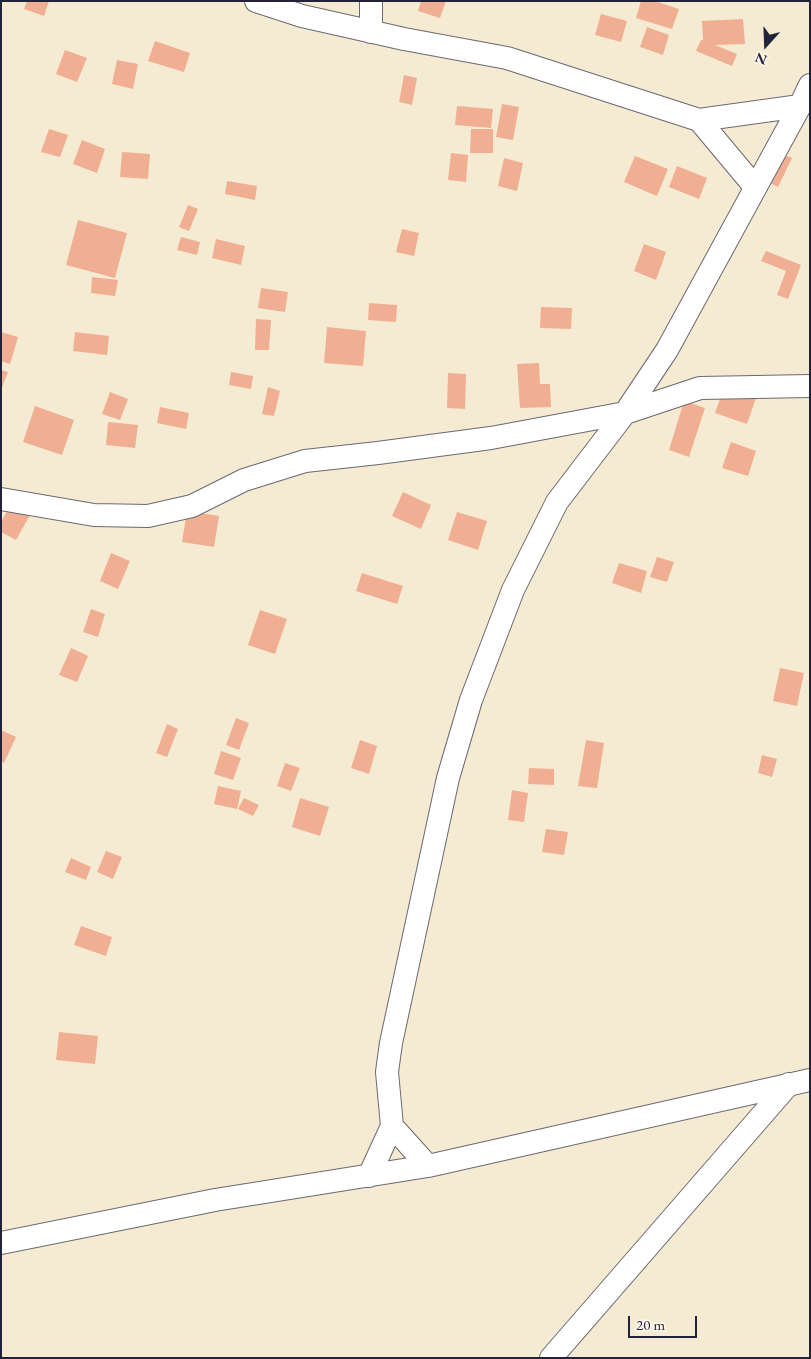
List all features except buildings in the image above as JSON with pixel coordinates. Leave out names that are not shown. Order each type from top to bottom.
[{"type":"street","points":[[256,1],[302,16],[371,32],[507,58],[699,120],[800,106]]},
{"type":"street","points":[[371,1],[371,32]]},
{"type":"street","points":[[369,1176],[392,1126],[387,1072],[391,1043],[448,778],[470,700],[513,590],[557,502],[625,413],[667,350],[800,106],[810,84]]},
{"type":"street","points":[[699,120],[755,186]]},
{"type":"street","points":[[1,499],[94,515],[148,516],[192,506],[244,480],[305,461],[491,438],[625,413],[700,388],[810,386]]},
{"type":"street","points":[[1,1243],[215,1200],[428,1166],[799,1082]]},
{"type":"street","points":[[551,1358],[799,1082]]},
{"type":"street","points":[[392,1126],[428,1166]]}]
